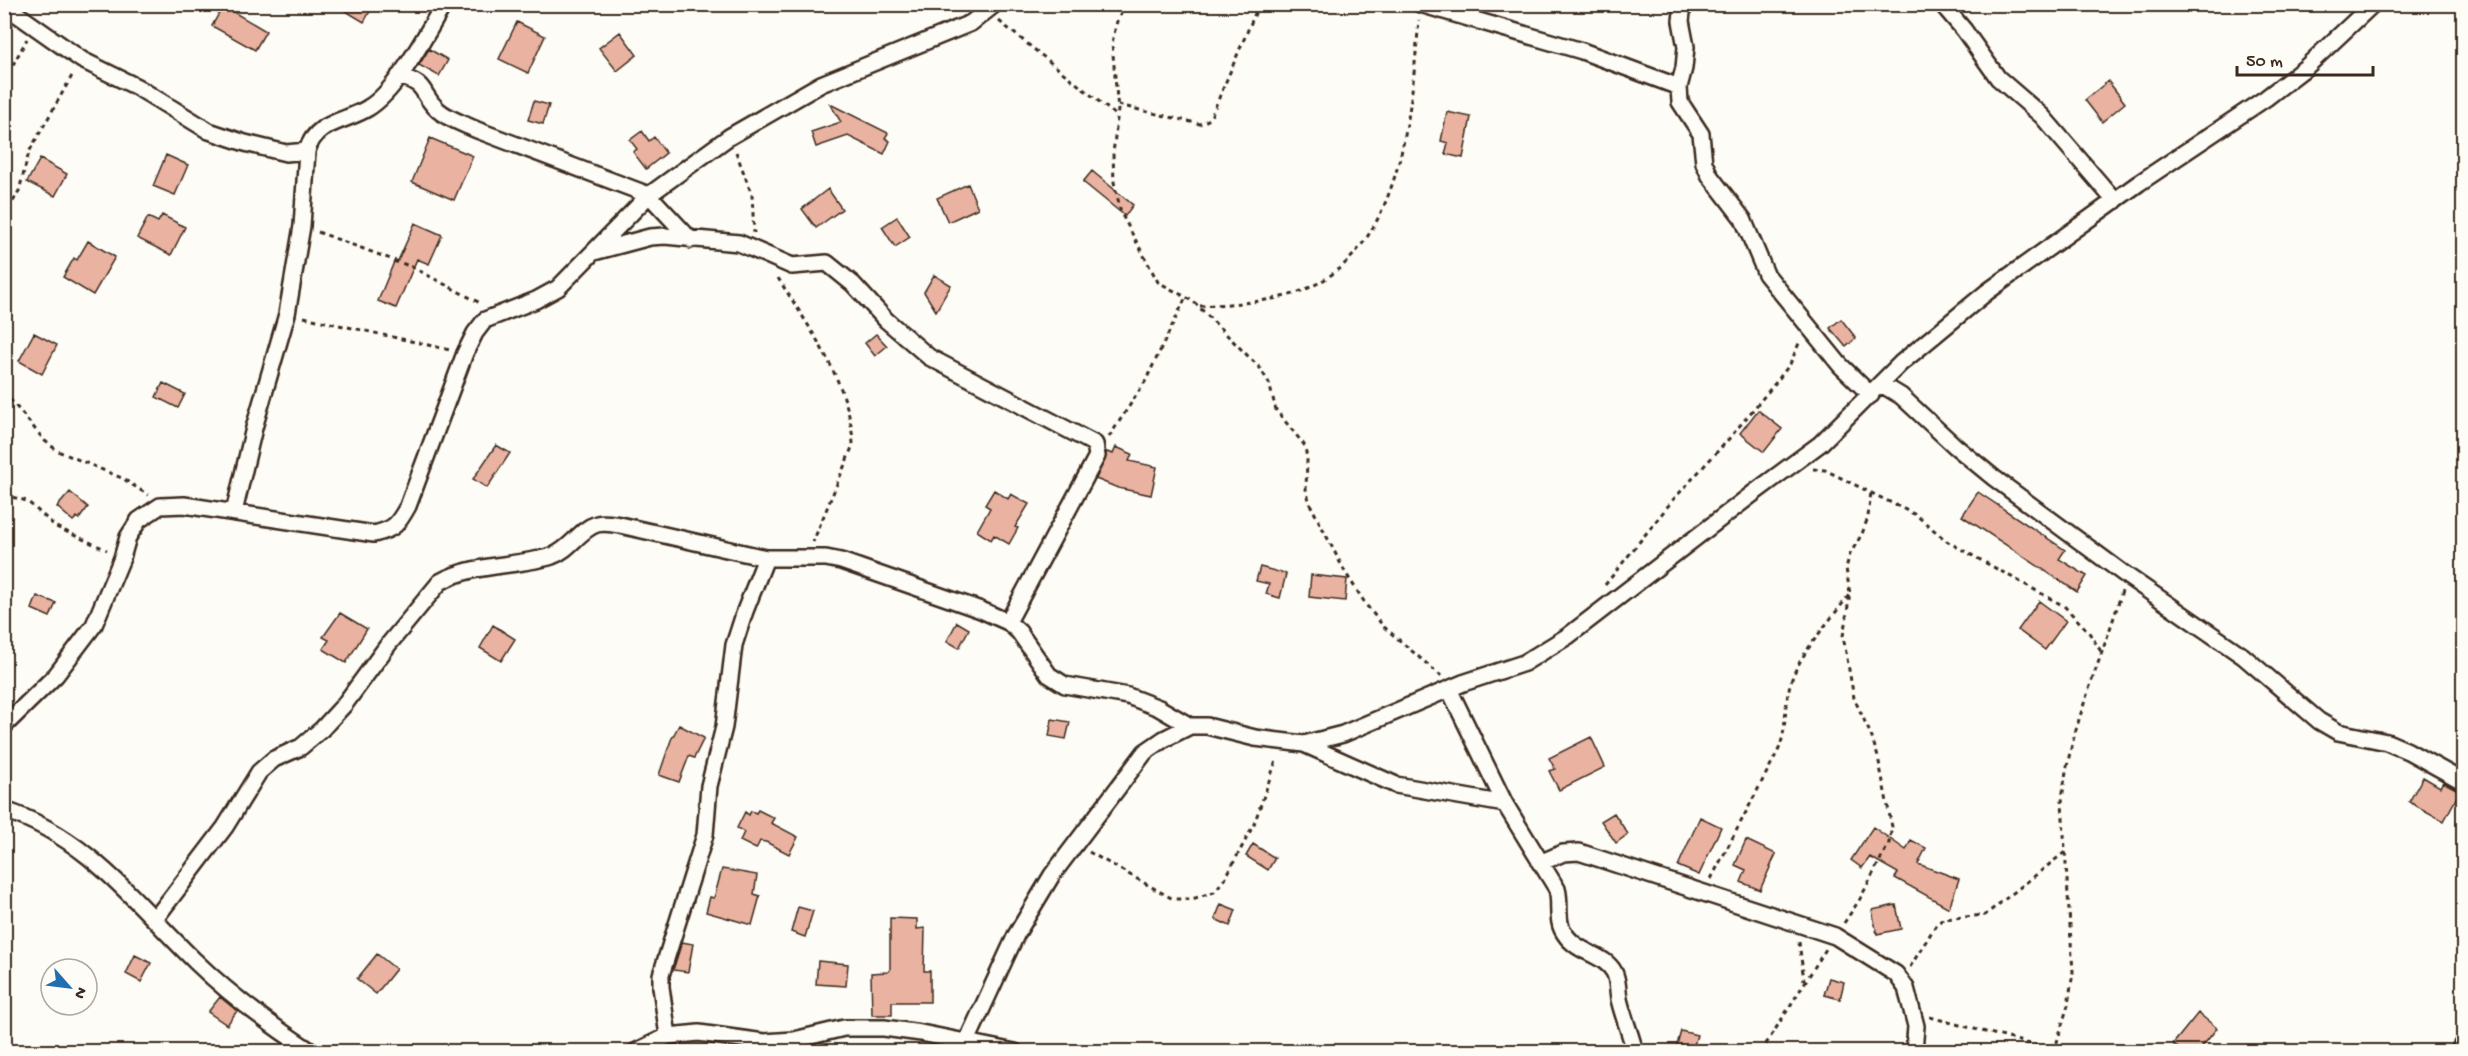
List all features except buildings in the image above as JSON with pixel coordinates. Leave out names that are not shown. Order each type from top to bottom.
[{"type":"street","points":[[234,512],[254,428],[287,314],[302,226],[307,151],[310,140],[317,132],[330,124],[368,108],[385,94],[399,76],[444,4]]},
{"type":"street","points":[[1683,4],[1681,21],[1686,46],[1679,87],[1680,102],[1701,134],[1704,163],[1710,176],[1743,219],[1766,274],[1840,365],[1876,390],[1902,396],[1955,446],[1994,478],[2127,576],[2243,656],[2319,722],[2338,732],[2387,742],[2408,751],[2463,782]]},
{"type":"street","points":[[1942,4],[1964,30],[1998,78],[2042,116],[2115,201]]},
{"type":"street","points":[[1304,744],[1343,734],[1451,688],[1524,663],[1568,636],[1820,444],[1901,363],[1987,292],[2305,68],[2373,4]]},
{"type":"street","points":[[4,5],[82,60],[137,87],[208,131],[286,153],[307,151]]},
{"type":"street","points":[[4,726],[44,689],[94,625],[122,558],[128,537],[139,520],[160,506],[184,505],[374,534],[390,531],[398,524],[408,506],[465,353],[475,333],[485,320],[549,295],[649,195],[729,137],[820,84],[971,23],[991,8]]},
{"type":"street","points":[[1420,10],[1582,51],[1679,87]]},
{"type":"street","points":[[399,76],[419,84],[437,110],[449,117],[477,130],[649,195],[691,240]]},
{"type":"street","points":[[592,252],[650,237],[740,243],[792,266],[805,267],[820,263],[833,266],[886,320],[929,357],[1095,444],[1097,456],[1008,622]]},
{"type":"street","points":[[155,920],[225,827],[259,771],[274,759],[301,747],[322,729],[344,705],[381,654],[440,582],[468,571],[514,565],[554,555],[600,523],[620,525],[766,558],[841,561],[970,606],[1008,622],[1019,632],[1049,675],[1065,685],[1128,696],[1159,708],[1190,726]]},
{"type":"street","points":[[668,1036],[661,975],[705,835],[709,786],[724,727],[734,645],[766,558]]},
{"type":"street","points":[[1451,688],[1504,804],[1557,889],[1560,898],[1560,926],[1567,939],[1577,948],[1605,962],[1617,977],[1620,1005],[1627,1020],[1635,1052]]},
{"type":"street","points":[[965,1046],[1016,935],[1052,875],[1145,752],[1190,726],[1207,726],[1282,742],[1304,744],[1396,785],[1504,804]]},
{"type":"street","points":[[4,810],[61,835],[87,854],[196,962],[231,993],[312,1052]]},
{"type":"street","points":[[1540,863],[1563,853],[1579,852],[1835,936],[1896,974],[1902,982],[1914,1013],[1916,1026],[1914,1052]]},
{"type":"street","points":[[634,1052],[668,1036],[699,1033],[764,1042],[794,1040],[844,1028],[884,1028],[965,1046],[1015,1052]]},
{"type":"street","points":[[2458,1052],[2463,1042]]},
{"type":"path","points":[[1126,4],[1117,21],[1112,43],[1117,104],[1113,154],[1114,182],[1121,213],[1158,282],[1200,306],[1260,368],[1269,383],[1276,410],[1305,446],[1306,489],[1310,504],[1345,572],[1384,627],[1451,688]]},
{"type":"path","points":[[1117,104],[1200,124],[1210,119],[1259,4]]},
{"type":"path","points":[[991,8],[1117,116]]},
{"type":"path","points":[[1200,306],[1286,296],[1311,286],[1339,269],[1360,248],[1380,216],[1393,184],[1408,111],[1420,10]]},
{"type":"path","points":[[4,81],[34,25]]},
{"type":"path","points":[[4,217],[19,191],[29,152],[82,60]]},
{"type":"path","points":[[729,137],[744,169],[752,195],[760,253],[820,346],[839,387],[853,430],[853,445],[805,558]]},
{"type":"path","points":[[302,226],[412,267],[500,313]]},
{"type":"path","points":[[4,270],[4,292]]},
{"type":"path","points":[[1097,456],[1145,382],[1186,297]]},
{"type":"path","points":[[287,314],[465,353]]},
{"type":"path","points":[[1604,587],[1672,501],[1727,441],[1790,364],[1798,350],[1805,323]]},
{"type":"path","points":[[5,394],[45,441],[58,451],[122,478],[140,489],[160,506]]},
{"type":"path","points":[[1790,466],[1825,470],[1916,515],[1948,542],[2064,606],[2088,631],[2102,653]]},
{"type":"path","points":[[1761,1052],[1860,899],[1889,843],[1892,827],[1878,757],[1871,735],[1854,698],[1843,636],[1850,594],[1846,568],[1850,554],[1862,534],[1868,517],[1871,492]]},
{"type":"path","points":[[4,495],[27,501],[56,528],[122,558]]},
{"type":"path","points":[[2054,1051],[2068,1005],[2073,972],[2062,804],[2064,776],[2079,720],[2127,576]]},
{"type":"path","points":[[1702,893],[1724,857],[1779,749],[1785,734],[1786,699],[1793,675],[1814,642],[1850,594]]},
{"type":"path","points":[[1074,844],[1173,899],[1192,899],[1214,892],[1226,877],[1254,824],[1282,742]]},
{"type":"path","points":[[1902,982],[1936,925],[1943,919],[1985,915],[2065,852]]},
{"type":"path","points":[[1797,924],[1805,982]]},
{"type":"path","points":[[1914,1013],[2060,1052]]}]
